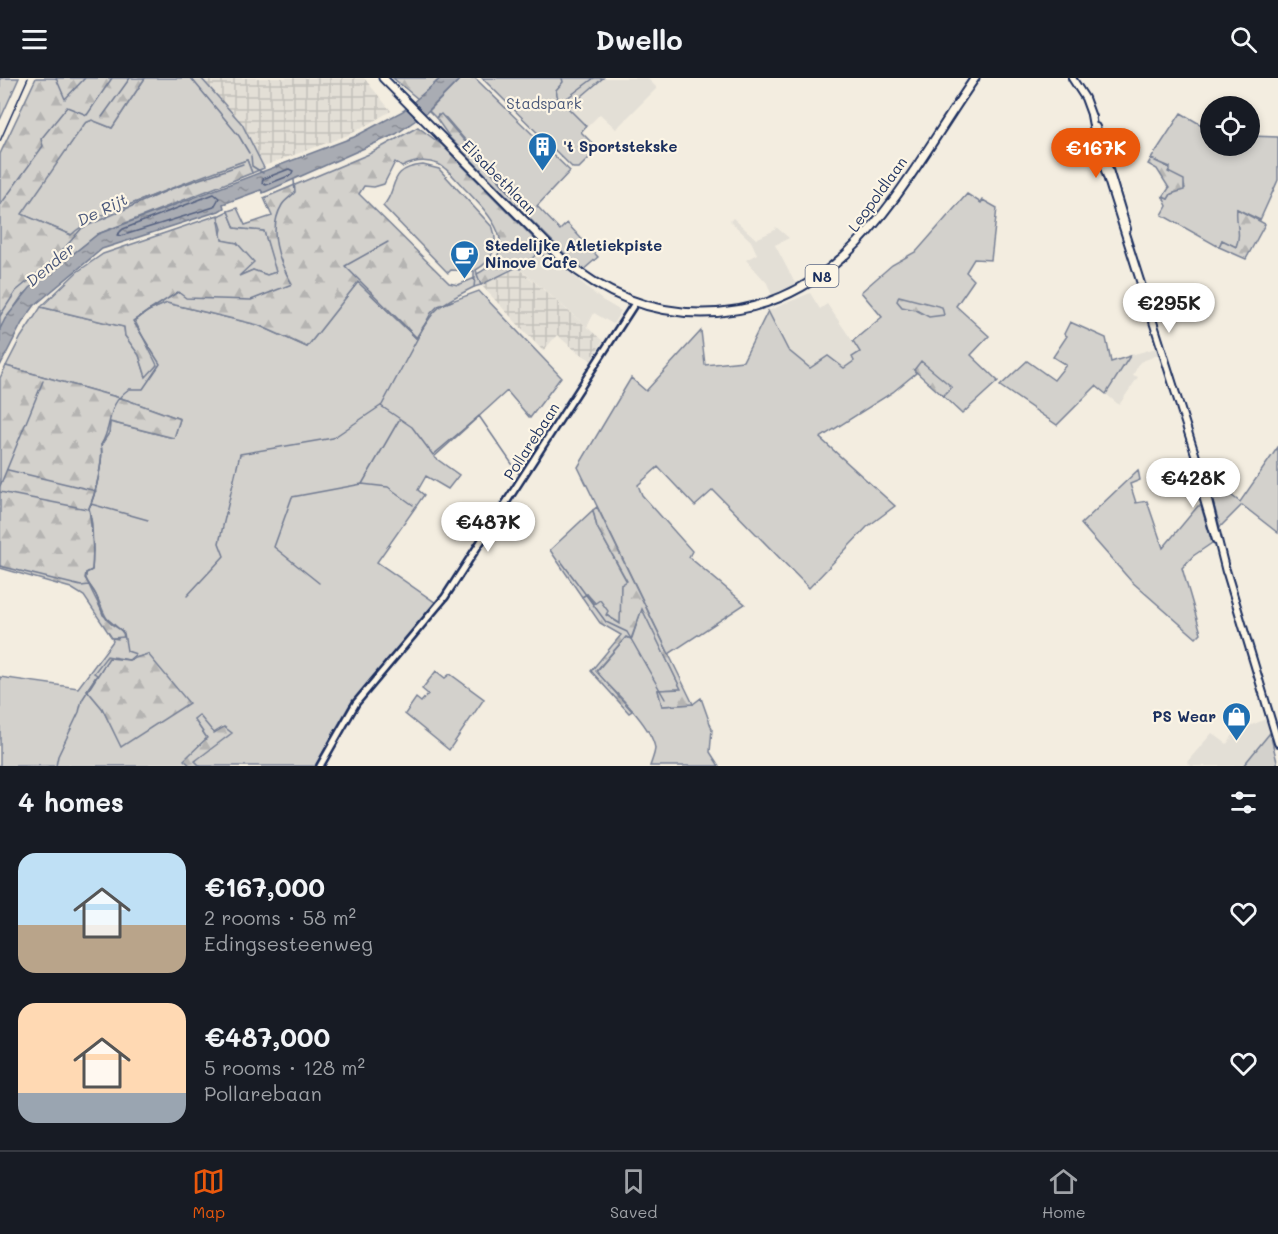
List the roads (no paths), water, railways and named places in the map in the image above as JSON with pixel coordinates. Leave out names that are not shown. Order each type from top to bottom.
[{"type":"main road","name":"Elisabethlaan","points":[[383,78],[572,268],[605,290],[635,303]]},
{"type":"main road","name":"Leopoldlaan","points":[[635,303],[681,313],[718,313],[782,299],[826,273],[870,230],[975,78]]},
{"type":"main road","points":[[1074,80],[1091,115],[1096,142],[1127,235],[1188,439],[1196,479],[1278,743]]},
{"type":"street","name":"Pollarebaan","points":[[320,766],[356,703],[445,597],[635,303]]},
{"type":"water","points":[[441,78],[461,78],[426,113],[396,134],[263,193],[261,190],[223,204],[224,208],[219,211],[102,249],[35,305],[22,323],[0,366],[0,329],[5,319],[30,288],[98,234],[354,137],[403,111]]},
{"type":"waterway","points":[[56,78],[65,99],[85,78]]},
{"type":"waterway","points":[[1,204],[43,146],[41,139],[67,107],[87,115],[112,78]]},
{"type":"waterway","points":[[102,117],[130,78]]},
{"type":"waterway","points":[[191,78],[239,136],[249,153]]},
{"type":"waterway","points":[[562,78],[563,82],[556,90],[559,104],[594,78]]},
{"type":"waterway","points":[[251,156],[252,166],[263,173]]},
{"type":"waterway","name":"De Rijt","points":[[0,316],[16,291],[56,258],[82,228],[171,189],[243,164]]},
{"type":"waterway","points":[[56,766],[58,756],[79,712],[82,700],[109,658],[129,660],[136,654],[127,651],[124,633],[103,615],[96,595],[85,578],[86,573],[92,570],[93,562],[89,508],[98,477],[101,445],[113,408],[121,395],[129,389],[143,389],[160,364],[133,321],[178,292],[186,298],[251,300],[292,284],[276,246],[275,225],[282,205],[295,192],[294,180]]},
{"type":"waterway","points":[[388,242],[345,266],[416,337]]},
{"type":"waterway","points":[[187,596],[224,556],[219,543],[240,454],[333,438],[382,405],[431,313],[438,306],[452,301]]},
{"type":"waterway","points":[[0,486],[43,381]]},
{"type":"waterway","points":[[381,406],[412,427],[433,455],[479,416],[519,474]]},
{"type":"waterway","points":[[399,420],[362,484],[388,487],[413,505]]},
{"type":"waterway","points":[[8,470],[96,491]]},
{"type":"waterway","points":[[319,583],[274,547],[292,497],[362,484]]},
{"type":"waterway","points":[[0,492],[87,509]]},
{"type":"waterway","points":[[91,504],[148,520]]},
{"type":"waterway","points":[[561,561],[606,622],[627,632],[665,699]]},
{"type":"waterway","points":[[0,566],[81,586],[89,585]]},
{"type":"railway","points":[[0,141],[28,78]]},
{"type":"place","name":"'t Sportstekske","points":[[542,172]]},
{"type":"place","name":"Stedelijke Atletiekpiste Ninove Cafe","points":[[464,280]]},
{"type":"place","name":"PS Wear","points":[[1237,742]]},
{"type":"park label","name":"Stadspark","points":[[544,103]]},
{"type":"water label","name":"Dender","points":[[50,264]]}]
